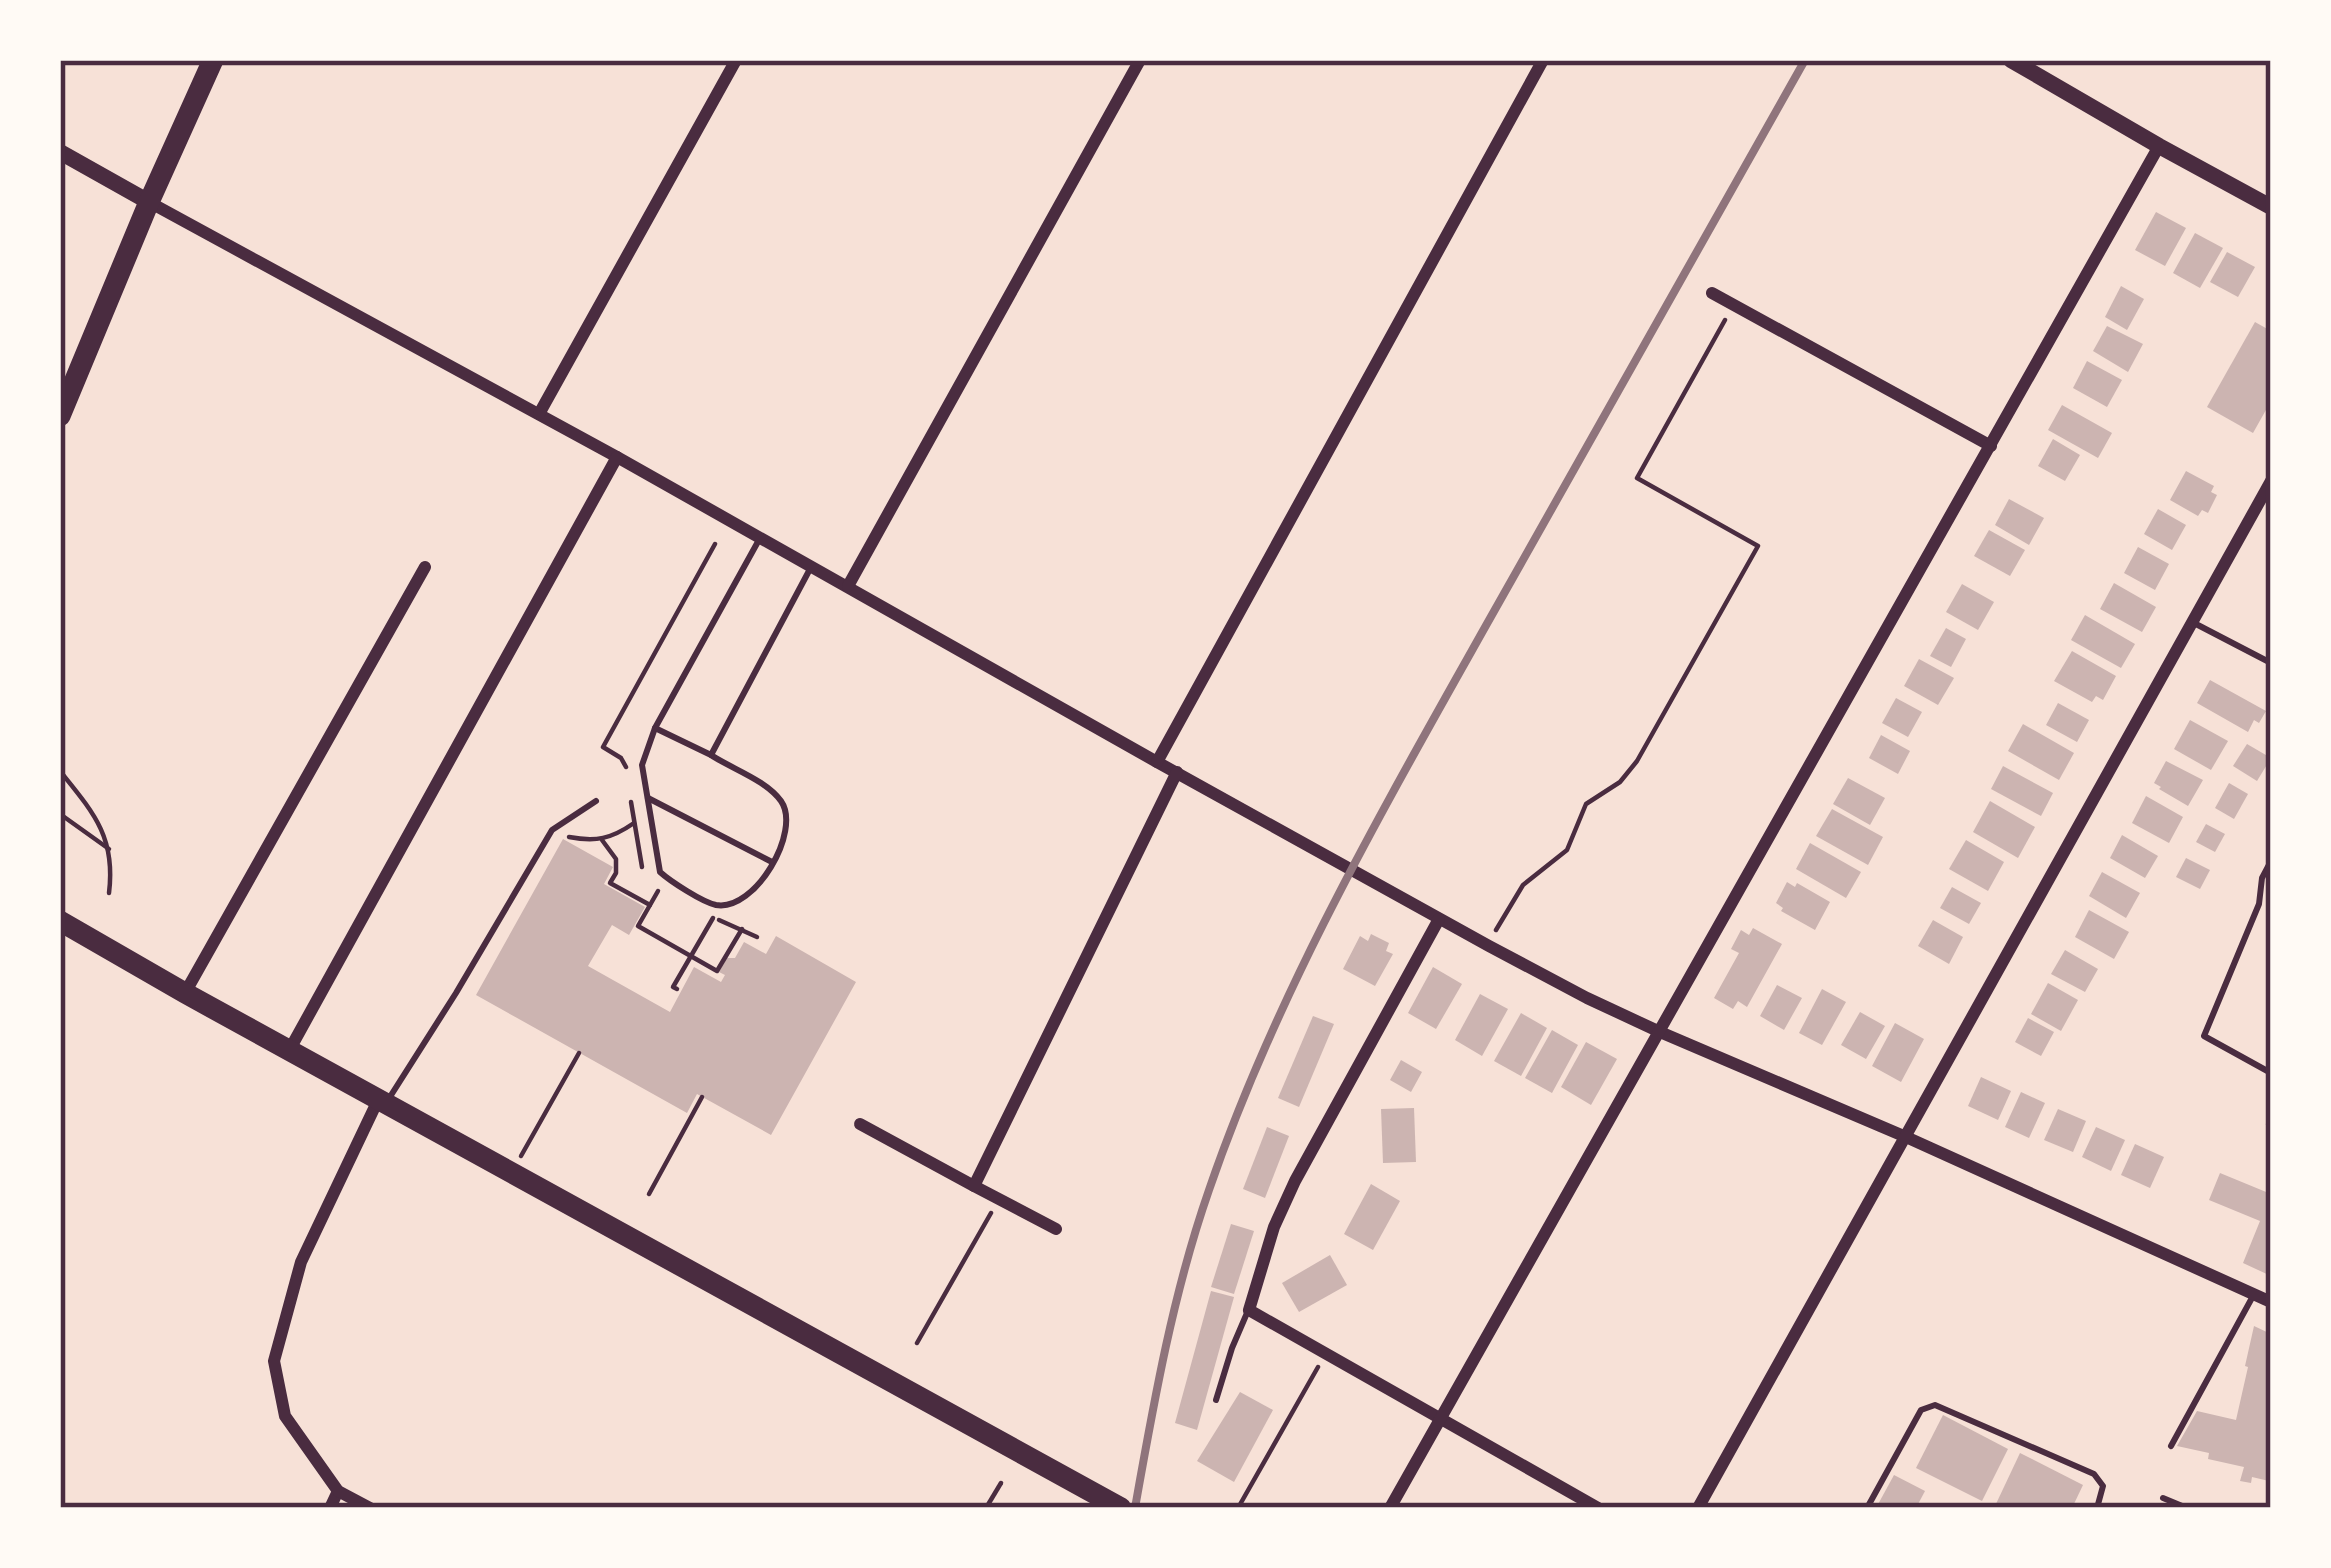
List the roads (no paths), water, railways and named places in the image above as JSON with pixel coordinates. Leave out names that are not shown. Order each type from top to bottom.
[{"type":"main road","points":[[60,416],[213,60]]},
{"type":"main road","points":[[60,921],[1121,1508]]},
{"type":"street","points":[[539,414],[736,60]]},
{"type":"street","points":[[848,586],[1140,60]]},
{"type":"street","points":[[1157,762],[1543,60]]},
{"type":"street","points":[[2011,60],[2271,207]]},
{"type":"street","points":[[1390,1508],[2159,146]]},
{"type":"street","points":[[60,152],[617,457],[1489,946],[1660,1032],[2271,1302]]},
{"type":"street","points":[[1712,293],[1991,446]]},
{"type":"street","points":[[290,1049],[617,457]]},
{"type":"street","points":[[1698,1508],[2271,481]]},
{"type":"street","points":[[185,993],[425,567]]},
{"type":"street","points":[[974,1186],[1177,772]]},
{"type":"street","points":[[1439,919],[1294,1181],[1268,1244],[1249,1310],[1598,1508]]},
{"type":"street","points":[[370,1508],[338,1491],[285,1416],[274,1361],[301,1262],[383,1100]]},
{"type":"street","points":[[860,1124],[1056,1229]]},
{"type":"street","points":[[330,1508],[338,1491]]},
{"type":"lane","points":[[655,728],[711,755],[778,797],[785,809],[786,832],[765,878],[750,893],[727,904],[713,904],[660,872],[642,765],[655,728],[760,538]]},
{"type":"lane","points":[[711,755],[812,566]]},
{"type":"lane","points":[[2192,622],[2271,663]]},
{"type":"lane","points":[[648,798],[772,862]]},
{"type":"lane","points":[[383,1100],[456,993],[552,830],[596,801]]},
{"type":"lane","points":[[2271,861],[2262,878],[2259,904],[2204,1036],[2271,1073]]},
{"type":"lane","points":[[2171,1445],[2254,1295]]},
{"type":"lane","points":[[1216,1400],[1249,1310]]},
{"type":"lane","points":[[1868,1508],[1921,1410],[1935,1405],[2094,1474],[2103,1486],[2097,1508]]},
{"type":"lane","points":[[2163,1498],[2187,1508]]},
{"type":"railway","points":[[1135,1508],[1166,1348],[1196,1229],[1266,1044],[1408,766],[1805,60]]}]
